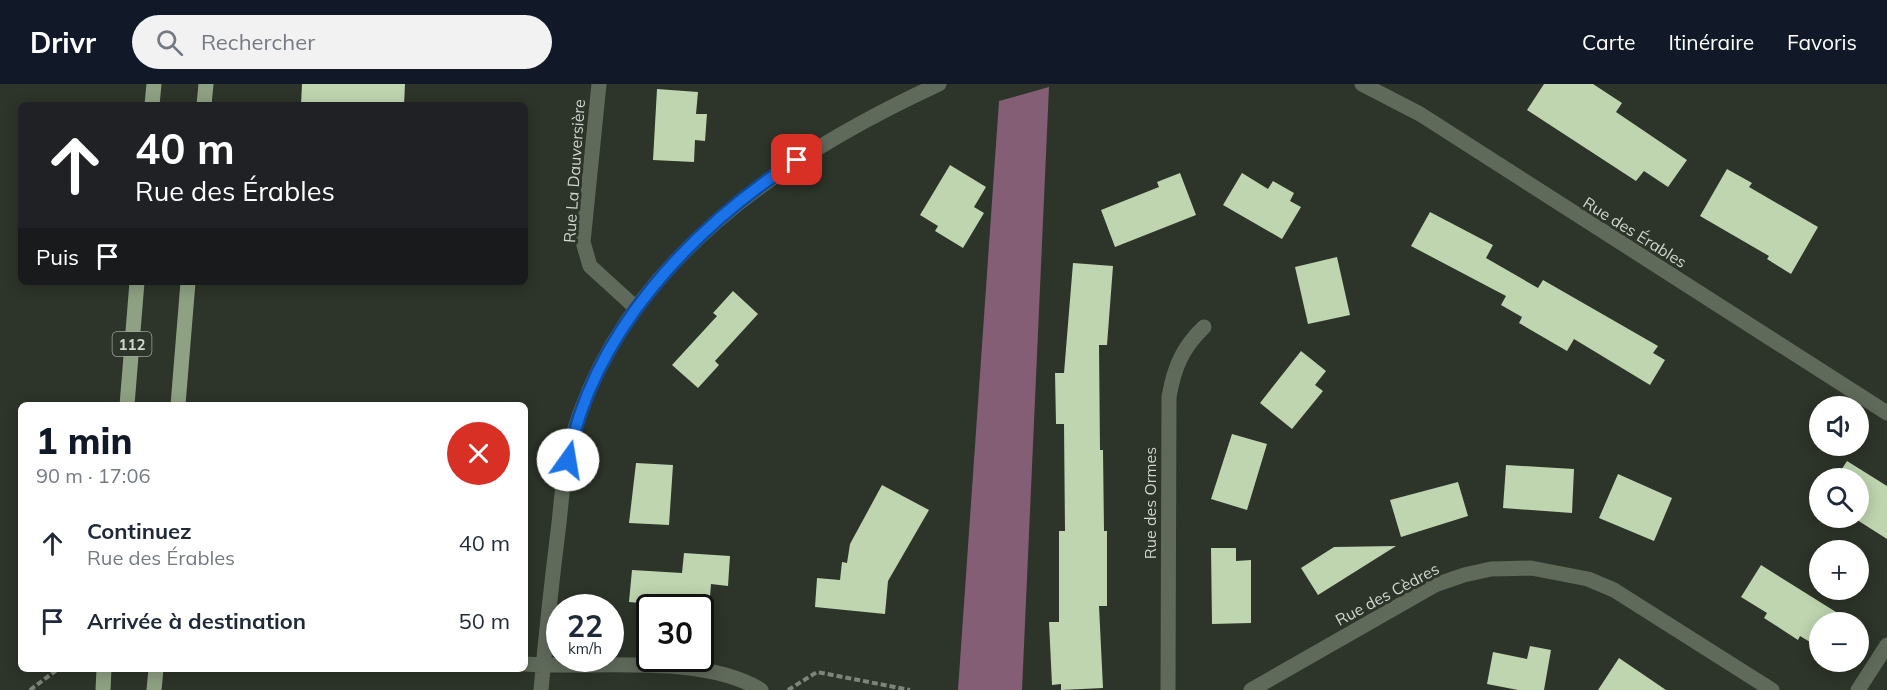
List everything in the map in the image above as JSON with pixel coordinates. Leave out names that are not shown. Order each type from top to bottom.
[{"type":"main road","points":[[152,102],[154,84]]},
{"type":"main road","points":[[204,102],[206,84]]},
{"type":"main road","name":"112","points":[[127,402],[137,285]]},
{"type":"main road","points":[[178,402],[188,285]]},
{"type":"main road","points":[[103,690],[104,672]]},
{"type":"main road","points":[[154,690],[156,672]]},
{"type":"street","name":"Rue La Dauversière","points":[[599,84],[583,242],[590,266],[636,308]]},
{"type":"street","points":[[541,690],[560,514],[572,438],[590,390],[636,308],[664,273],[694,242],[778,172],[836,135],[939,84]]},
{"type":"street","name":"Rue des Érables","points":[[1362,84],[1420,114],[1887,413]]},
{"type":"street","name":"Rue des Ormes","points":[[1168,690],[1169,397],[1179,358],[1188,342],[1204,327]]},
{"type":"street","name":"Rue des Cèdres","points":[[1251,690],[1435,585],[1491,569],[1531,568],[1579,576],[1614,590],[1772,690]]},
{"type":"street","points":[[1858,690],[1887,645]]},
{"type":"street","points":[[528,664],[689,668],[736,678],[761,690]]},
{"type":"path","points":[[30,690],[54,672]]},
{"type":"path","points":[[788,690],[817,672],[910,690]]},
{"type":"shaded area","points":[[1049,87],[1022,690],[958,690],[999,101]]},
{"type":"building","points":[[302,84],[405,84],[404,102],[301,102]]},
{"type":"building","points":[[1544,84],[1593,84],[1622,103],[1616,112],[1687,160],[1668,187],[1644,171],[1636,181],[1527,110]]},
{"type":"building","points":[[657,89],[698,92],[696,114],[707,114],[705,141],[695,140],[694,162],[653,160]]},
{"type":"building","points":[[950,165],[986,187],[974,207],[984,213],[963,248],[935,231],[938,226],[920,215]]},
{"type":"building","points":[[1727,169],[1752,183],[1749,187],[1818,227],[1791,274],[1767,259],[1769,256],[1700,216]]},
{"type":"building","points":[[1180,173],[1196,215],[1115,247],[1101,210],[1159,187],[1157,182]]},
{"type":"building","points":[[1242,173],[1268,189],[1273,181],[1294,193],[1290,201],[1301,207],[1282,239],[1223,205]]},
{"type":"building","points":[[1430,212],[1493,245],[1486,258],[1538,288],[1543,280],[1658,346],[1653,353],[1665,360],[1650,385],[1574,339],[1567,351],[1519,323],[1522,317],[1501,305],[1506,296],[1411,246]]},
{"type":"building","points":[[1337,257],[1350,315],[1308,324],[1295,267]]},
{"type":"building","points":[[1073,263],[1113,266],[1107,345],[1099,345],[1100,450],[1103,450],[1104,531],[1107,531],[1107,606],[1099,606],[1103,688],[1061,690],[1061,684],[1052,685],[1049,622],[1059,622],[1059,531],[1065,531],[1064,424],[1056,424],[1055,373],[1064,373]]},
{"type":"building","points":[[733,291],[758,314],[715,361],[719,365],[698,388],[672,365],[717,316],[713,313]]},
{"type":"building","points":[[1301,351],[1326,371],[1315,385],[1323,391],[1292,429],[1260,403]]},
{"type":"building","points":[[1232,434],[1267,444],[1247,510],[1211,499]]},
{"type":"building","points":[[1847,461],[1858,468],[1842,468]]},
{"type":"building","points":[[636,463],[673,465],[669,525],[629,523]]},
{"type":"building","points":[[1506,465],[1574,469],[1572,513],[1503,508]]},
{"type":"building","points":[[1618,474],[1672,498],[1654,541],[1599,518]]},
{"type":"building","points":[[1869,475],[1887,486],[1887,539],[1869,528]]},
{"type":"building","points":[[1458,482],[1468,516],[1401,537],[1390,500]]},
{"type":"building","points":[[882,485],[929,510],[888,581],[885,614],[815,607],[817,578],[840,580],[842,562],[847,563],[850,544]]},
{"type":"building","points":[[1396,546],[1318,595],[1301,568],[1334,547]]},
{"type":"building","points":[[1211,548],[1236,548],[1236,561],[1251,560],[1251,623],[1212,624]]},
{"type":"building","points":[[684,553],[730,556],[728,586],[711,584],[710,594],[636,594],[636,603],[629,602],[632,570],[682,573]]},
{"type":"building","points":[[1761,565],[1809,595],[1809,600],[1817,600],[1836,612],[1809,612],[1809,641],[1800,636],[1798,640],[1764,618],[1767,613],[1741,597]]},
{"type":"building","points":[[1530,646],[1551,650],[1544,690],[1518,690],[1487,684],[1493,652],[1527,659]]},
{"type":"building","points":[[1619,658],[1666,690],[1598,690]]},
{"type":"route","points":[[568,460],[572,438],[590,390],[636,308],[664,273],[694,242],[736,205],[797,160]]}]
